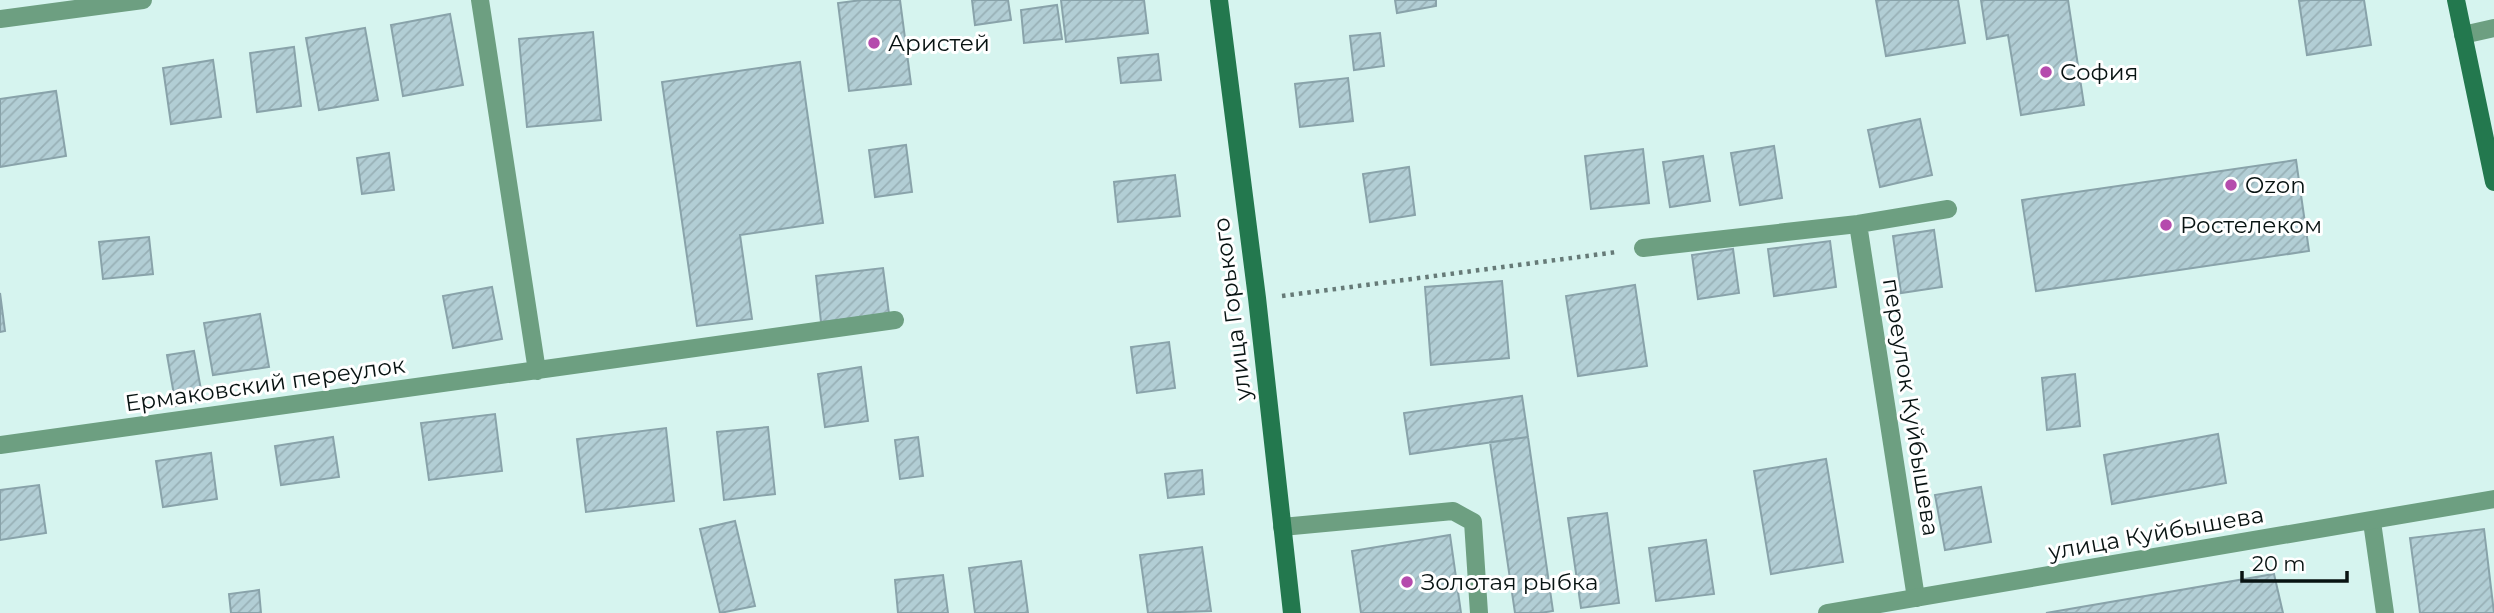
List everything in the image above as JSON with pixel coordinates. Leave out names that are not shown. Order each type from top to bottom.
[{"type":"main road","name":"улица Горького","points":[[1219,0],[1257,299],[1292,613]]},
{"type":"main road","points":[[2456,0],[2494,182]]},
{"type":"street","points":[[0,19],[143,0]]},
{"type":"street","points":[[480,0],[537,371]]},
{"type":"street","points":[[2463,35],[2494,29]]},
{"type":"street","points":[[1643,248],[1858,224],[1948,209]]},
{"type":"street","name":"переулок Куйбышева","points":[[1858,224],[1916,598]]},
{"type":"street","name":"Ермаковский переулок","points":[[0,445],[895,320]]},
{"type":"street","name":"улица Куйбышева","points":[[1827,613],[2372,522],[2494,499]]},
{"type":"street","points":[[1282,527],[1452,511],[1473,522],[1479,613]]},
{"type":"street","points":[[2372,522],[2385,613]]},
{"type":"path","points":[[1257,299],[1643,248]]},
{"type":"building","name":"Аристей","points":[[900,0],[911,84],[849,91],[838,3]]},
{"type":"building","points":[[972,0],[1008,0],[1011,20],[975,25]]},
{"type":"building","points":[[1061,0],[1144,0],[1148,33],[1066,42]]},
{"type":"building","points":[[1395,0],[1436,0],[1436,6],[1397,13]]},
{"type":"building","points":[[1876,0],[1958,0],[1965,43],[1886,56]]},
{"type":"building","name":"София","points":[[1981,0],[2068,0],[2084,105],[2021,115],[2008,35],[1987,39]]},
{"type":"building","points":[[2364,0],[2371,45],[2307,55],[2299,1]]},
{"type":"building","points":[[1057,5],[1062,39],[1024,43],[1021,10]]},
{"type":"building","points":[[450,14],[463,85],[403,96],[391,25]]},
{"type":"building","points":[[365,28],[378,100],[319,110],[306,38]]},
{"type":"building","points":[[593,32],[601,120],[527,127],[519,39]]},
{"type":"building","points":[[1380,33],[1384,66],[1354,70],[1350,36]]},
{"type":"building","points":[[294,47],[301,106],[257,112],[250,53]]},
{"type":"building","points":[[1158,54],[1161,80],[1121,83],[1118,58]]},
{"type":"building","points":[[213,60],[221,117],[171,124],[163,68]]},
{"type":"building","points":[[800,62],[823,223],[740,235],[752,319],[697,326],[662,82]]},
{"type":"building","points":[[1348,78],[1353,121],[1300,127],[1295,84]]},
{"type":"building","points":[[56,91],[66,156],[0,167],[0,99]]},
{"type":"building","points":[[1920,119],[1932,175],[1880,187],[1868,130]]},
{"type":"building","points":[[906,145],[912,192],[875,197],[869,150]]},
{"type":"building","points":[[1774,146],[1782,198],[1740,205],[1731,153]]},
{"type":"building","points":[[1643,149],[1649,203],[1591,209],[1585,156]]},
{"type":"building","points":[[389,153],[394,190],[362,194],[357,158]]},
{"type":"building","points":[[1703,156],[1710,201],[1670,207],[1663,162]]},
{"type":"building","name":"Ростелеком","points":[[2296,160],[2309,251],[2036,291],[2022,200]]},
{"type":"building","points":[[1409,167],[1415,215],[1370,222],[1363,174]]},
{"type":"building","points":[[1175,175],[1180,216],[1118,222],[1114,182]]},
{"type":"building","points":[[1934,230],[1942,287],[1901,293],[1893,236]]},
{"type":"building","points":[[149,237],[153,274],[103,279],[99,242]]},
{"type":"building","points":[[1830,241],[1836,287],[1774,296],[1768,249]]},
{"type":"building","points":[[1733,249],[1739,293],[1698,299],[1692,255]]},
{"type":"building","points":[[883,268],[889,314],[821,322],[816,276]]},
{"type":"building","points":[[1502,281],[1509,358],[1431,365],[1425,287]]},
{"type":"building","points":[[1635,285],[1647,366],[1578,376],[1566,296]]},
{"type":"building","points":[[492,287],[502,339],[453,348],[443,296]]},
{"type":"building","points":[[0,293],[5,331],[0,332]]},
{"type":"building","points":[[260,314],[269,367],[213,375],[204,323]]},
{"type":"building","points":[[1169,342],[1175,388],[1137,393],[1131,347]]},
{"type":"building","points":[[194,351],[203,401],[176,406],[167,355]]},
{"type":"building","points":[[861,367],[868,421],[825,427],[818,374]]},
{"type":"building","points":[[2075,374],[2080,426],[2047,430],[2042,378]]},
{"type":"building","points":[[1522,396],[1528,437],[1410,454],[1404,413]]},
{"type":"building","points":[[495,414],[502,471],[429,480],[421,423]]},
{"type":"building","points":[[768,427],[775,494],[724,500],[717,432]]},
{"type":"building","points":[[666,428],[674,501],[586,512],[577,439]]},
{"type":"building","points":[[2218,434],[2226,483],[2112,504],[2104,455]]},
{"type":"building","points":[[333,437],[339,477],[281,485],[275,446]]},
{"type":"building","points":[[918,437],[923,476],[900,479],[895,440]]},
{"type":"building","points":[[1528,437],[1553,611],[1515,613],[1490,442]]},
{"type":"building","points":[[211,453],[217,499],[163,507],[156,461]]},
{"type":"building","points":[[1826,459],[1843,562],[1771,574],[1754,471]]},
{"type":"building","points":[[1202,470],[1204,494],[1168,498],[1165,474]]},
{"type":"building","points":[[39,485],[46,533],[0,540],[0,490]]},
{"type":"building","points":[[1981,487],[1991,542],[1945,550],[1935,495]]},
{"type":"building","points":[[1607,513],[1619,603],[1581,608],[1568,518]]},
{"type":"building","points":[[735,521],[755,606],[720,613],[700,529]]},
{"type":"building","points":[[2484,529],[2494,613],[2420,613],[2410,538]]},
{"type":"building","name":"Золотая рыбка","points":[[1450,535],[1461,613],[1361,613],[1352,551]]},
{"type":"building","points":[[1706,540],[1714,594],[1656,601],[1649,548]]},
{"type":"building","points":[[1202,547],[1211,611],[1148,613],[1140,555]]},
{"type":"building","points":[[1021,561],[1028,613],[975,613],[969,568]]},
{"type":"building","points":[[2274,574],[2283,613],[2046,613]]},
{"type":"building","points":[[943,575],[948,613],[898,613],[895,580]]},
{"type":"building","points":[[259,590],[261,613],[231,613],[229,594]]},
{"type":"place","name":"Аристей","points":[[874,43]]},
{"type":"place","name":"София","points":[[2046,72]]},
{"type":"place","name":"Ozon","points":[[2231,185]]},
{"type":"place","name":"Ростелеком","points":[[2166,225]]},
{"type":"place","name":"Золотая рыбка","points":[[1407,582]]}]
